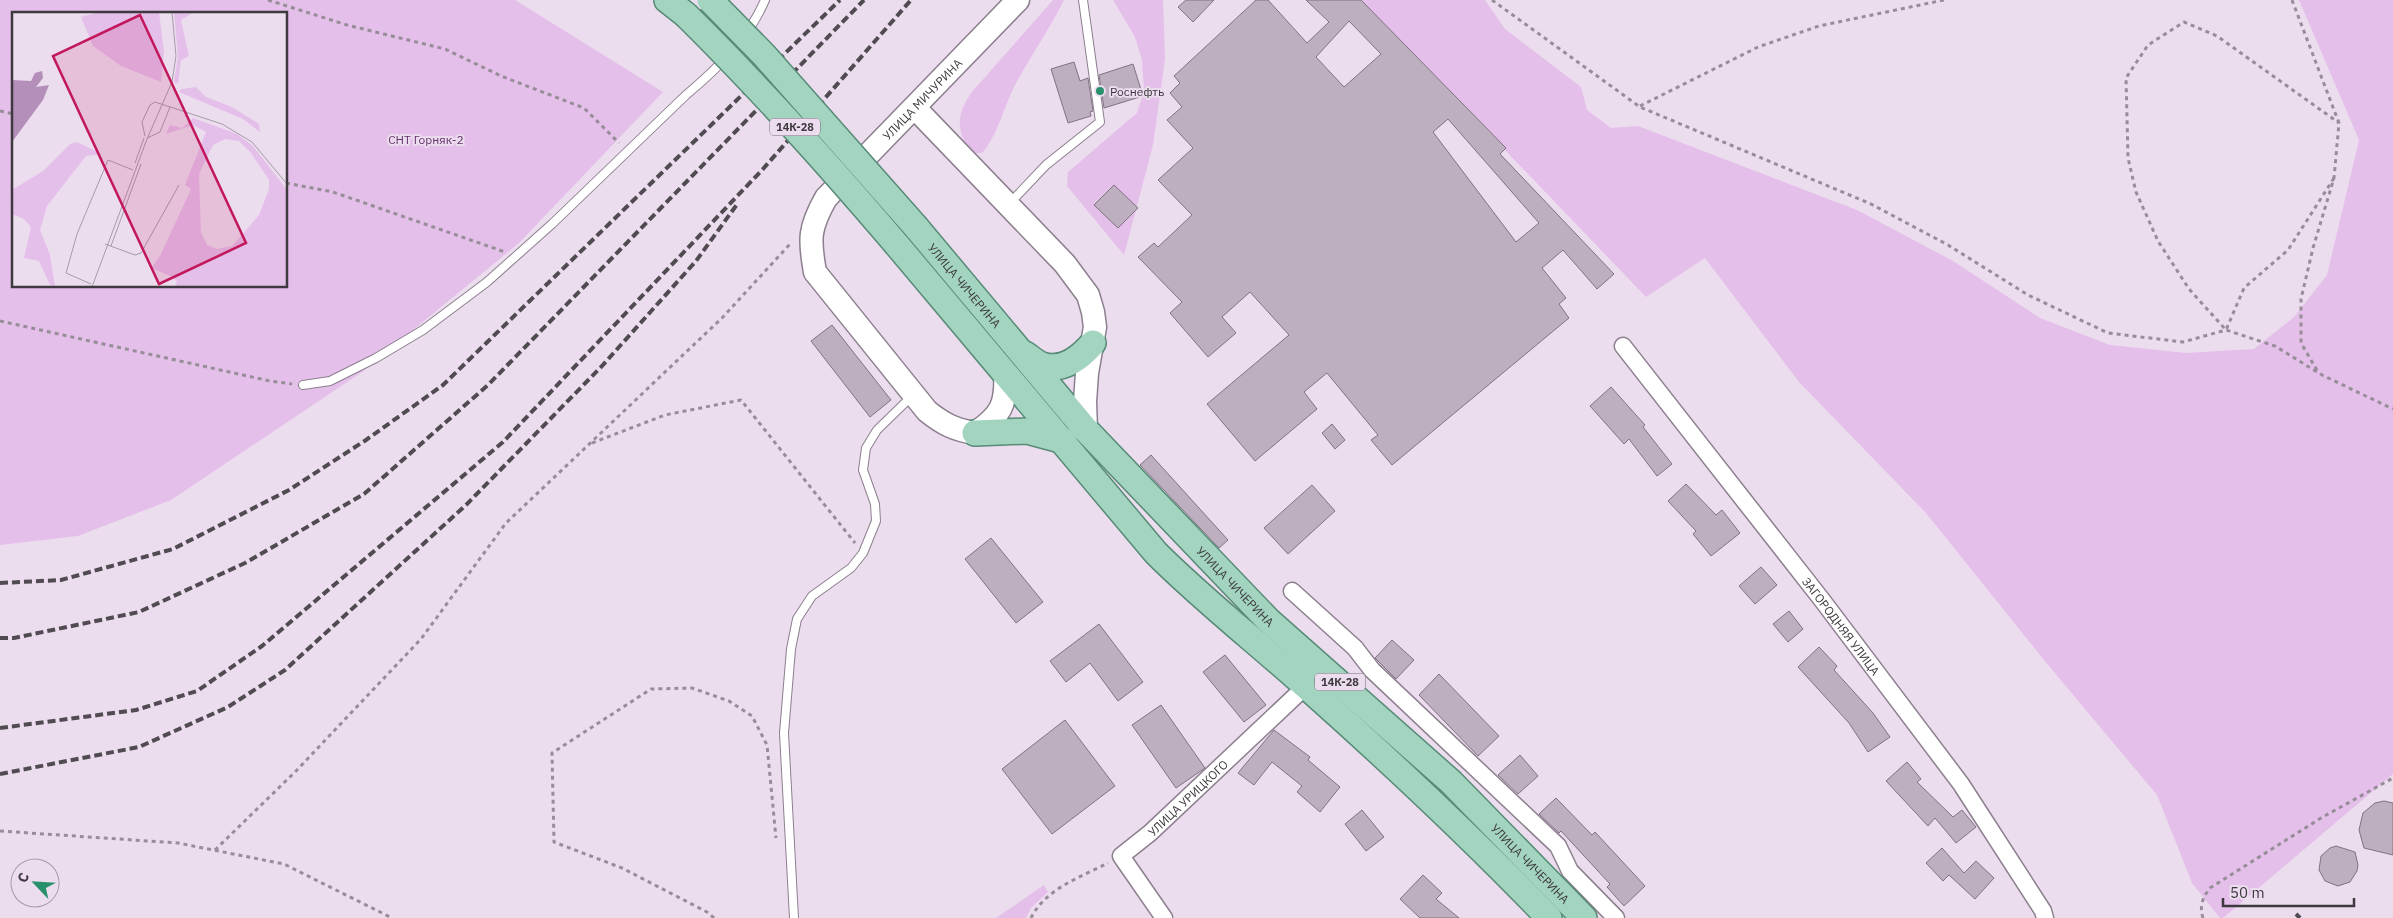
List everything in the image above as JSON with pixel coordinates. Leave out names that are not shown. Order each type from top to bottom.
[{"type":"main road","name":"УЛИЦА ЧИЧЕРИНА","points":[[710,0],[777,69],[916,227],[1086,430],[1268,620],[1451,782],[1584,918]]},
{"type":"main road","name":"УЛИЦА МИЧУРИНА","points":[[814,219],[826,198],[1018,0]]},
{"type":"main road","name":"УЛИЦА ЧИЧЕРИНА","points":[[677,7],[745,73],[803,135],[1156,552],[1194,591],[1306,686],[1486,853],[1549,918]]},
{"type":"main road","points":[[915,108],[1065,264],[1088,295],[1095,327],[1087,373],[1086,430]]},
{"type":"main road","points":[[814,219],[810,245],[815,272],[927,411],[941,423],[957,430],[975,432],[1027,431],[1064,441]]},
{"type":"main road","points":[[1023,353],[1042,365],[1063,366],[1081,357],[1092,343]]},
{"type":"main road","points":[[975,432],[989,424],[1000,411],[1006,393],[1005,373]]},
{"type":"street","name":"ЗАГОРОДНЯЯ УЛИЦА","points":[[1622,346],[1822,600],[1961,784],[2043,911],[2045,918]]},
{"type":"street","points":[[1292,591],[1356,648],[1372,670],[1558,846],[1570,871],[1616,918]]},
{"type":"street","name":"УЛИЦА УРИЦКОГО","points":[[1122,856],[1150,833],[1306,686]]},
{"type":"street","points":[[1122,856],[1164,918]]},
{"type":"lane","points":[[303,385],[330,381],[376,358],[415,335],[487,282],[515,255],[552,224],[708,77],[741,39],[765,0]]},
{"type":"lane","points":[[1008,204],[1046,165],[1100,122],[1083,0]]},
{"type":"lane","points":[[794,918],[784,734],[792,642],[796,619],[812,596],[851,568],[863,553],[876,521],[876,504],[863,470],[866,448],[877,430],[914,394]]},
{"type":"path","points":[[268,0],[347,25],[446,49],[501,76],[584,108],[627,152]]},
{"type":"path","points":[[1492,0],[1640,106],[1871,204],[1948,245],[2028,295],[2108,334],[2183,342],[2226,330]]},
{"type":"path","points":[[1640,106],[1758,47],[1819,26],[1944,0]]},
{"type":"path","points":[[2292,0],[2339,123],[2334,178],[2313,248],[2301,299],[2301,343],[2318,372]]},
{"type":"path","points":[[2339,123],[2217,36],[2184,22],[2148,45],[2126,78],[2128,158],[2136,192],[2158,241],[2189,289],[2226,330],[2275,346],[2318,372],[2393,409]]},
{"type":"path","points":[[2226,330],[2244,288],[2288,250],[2334,178]]},
{"type":"path","points":[[288,183],[333,192],[515,255]]},
{"type":"path","points":[[215,850],[296,771],[421,639],[506,523],[722,318],[814,219]]},
{"type":"path","points":[[0,321],[270,381],[303,385]]},
{"type":"path","points":[[589,444],[665,416],[741,400],[863,553]]},
{"type":"path","points":[[714,918],[707,912],[622,868],[554,842],[552,753],[651,690],[692,688],[729,701],[752,716],[768,745],[776,841]]},
{"type":"path","points":[[2203,918],[2201,912],[2203,897],[2210,888],[2321,818],[2393,778]]},
{"type":"path","points":[[0,831],[178,843],[284,864],[392,918]]},
{"type":"path","points":[[1031,918],[1035,910],[1050,894],[1122,856]]},
{"type":"green space","name":"СНТ Горняк-2","points":[[0,0],[515,0],[663,92],[519,243],[362,372],[171,500],[78,536],[0,545]]},
{"type":"green space","points":[[1053,0],[1064,0],[1014,87],[988,146],[982,153],[971,153],[960,130],[960,116],[966,101]]},
{"type":"green space","points":[[1113,0],[1163,0],[1165,59],[1153,145],[1124,255],[1067,186],[1068,172],[1137,113],[1144,91],[1142,60],[1135,37]]},
{"type":"green space","points":[[1361,0],[1485,0],[1505,29],[1581,87],[1587,110],[1611,128],[1638,126],[1857,210],[1953,261],[2040,318],[2110,345],[2186,353],[2254,349],[2294,317],[2327,275],[2359,140],[2299,0],[2393,0],[2393,774],[2223,918],[2220,918],[2192,883],[2157,795],[2044,660],[1926,513],[1799,382],[1705,258],[1646,297]]},
{"type":"green space","points":[[1044,885],[1048,892],[1031,908],[1026,918],[996,918]]},
{"type":"building","points":[[1186,0],[1214,0],[1193,22],[1178,7]]},
{"type":"building","points":[[1256,0],[1268,0],[1307,43],[1329,22],[1306,0],[1361,0],[1506,148],[1500,154],[1614,274],[1597,289],[1563,250],[1542,268],[1566,298],[1559,304],[1569,318],[1392,465],[1371,440],[1378,435],[1327,373],[1304,392],[1317,409],[1255,461],[1207,404],[1289,335],[1250,292],[1222,317],[1236,333],[1208,357],[1170,313],[1182,302],[1138,257],[1154,243],[1158,247],[1192,215],[1158,180],[1193,148],[1167,120],[1182,107],[1170,93],[1180,83],[1174,76]],"holes":[[[1349,21],[1381,54],[1344,87],[1316,57]],[[1448,119],[1539,223],[1516,242],[1433,132]]]},
{"type":"building","points":[[1074,62],[1080,81],[1088,78],[1093,111],[1090,112],[1091,116],[1068,123],[1051,69]]},
{"type":"building","points":[[1133,64],[1143,96],[1104,108],[1099,75]]},
{"type":"building","points":[[1114,185],[1138,208],[1118,228],[1094,205]]},
{"type":"building","points":[[832,325],[891,400],[870,417],[811,341]]},
{"type":"building","points":[[1611,387],[1645,425],[1643,427],[1672,464],[1657,476],[1629,439],[1624,444],[1590,406]]},
{"type":"building","points":[[1332,424],[1345,440],[1335,449],[1322,433]]},
{"type":"building","points":[[1151,455],[1228,540],[1219,548],[1140,465]]},
{"type":"building","points":[[1686,484],[1716,515],[1722,510],[1740,533],[1711,556],[1693,534],[1696,531],[1668,501]]},
{"type":"building","points":[[1312,485],[1335,511],[1288,554],[1264,528]]},
{"type":"building","points":[[991,538],[1043,602],[1016,623],[965,559]]},
{"type":"building","points":[[1761,567],[1777,585],[1755,604],[1739,586]]},
{"type":"building","points":[[1789,611],[1803,629],[1788,642],[1773,624]]},
{"type":"building","points":[[1099,624],[1143,682],[1118,701],[1090,663],[1066,682],[1050,661]]},
{"type":"building","points":[[1392,640],[1414,660],[1396,679],[1375,658]]},
{"type":"building","points":[[1819,647],[1837,666],[1834,670],[1873,713],[1890,737],[1868,752],[1849,723],[1798,667]]},
{"type":"building","points":[[1225,655],[1266,705],[1244,722],[1203,672]]},
{"type":"building","points":[[1439,674],[1499,736],[1478,756],[1419,695]]},
{"type":"building","points":[[1161,705],[1205,768],[1176,788],[1132,725]]},
{"type":"building","points":[[1065,720],[1115,786],[1052,834],[1002,769]]},
{"type":"building","points":[[1274,730],[1310,757],[1308,760],[1340,787],[1320,812],[1297,792],[1302,786],[1272,762],[1254,785],[1238,773]]},
{"type":"building","points":[[1520,755],[1538,776],[1518,794],[1498,775]]},
{"type":"building","points":[[1907,762],[1921,779],[1917,782],[1953,817],[1962,810],[1976,827],[1956,843],[1935,818],[1928,826],[1886,781]]},
{"type":"building","points":[[1556,798],[1592,835],[1595,832],[1645,886],[1624,906],[1607,887],[1610,884],[1561,831],[1559,833],[1539,814]]},
{"type":"building","points":[[2384,801],[2393,803],[2393,855],[2364,848],[2359,830],[2363,813],[2375,803]]},
{"type":"building","points":[[1362,810],[1384,837],[1366,851],[1345,824]]},
{"type":"building","points":[[2336,846],[2355,852],[2358,865],[2357,871],[2350,882],[2338,886],[2325,881],[2319,870],[2321,856],[2330,848]]},
{"type":"building","points":[[1942,848],[1964,873],[1976,861],[1994,878],[1975,899],[1949,875],[1943,881],[1926,863]]},
{"type":"building","points":[[1423,875],[1442,893],[1436,899],[1459,918],[1420,918],[1400,899]]},
{"type":"railway","points":[[0,583],[61,580],[173,549],[289,490],[366,440],[443,385],[840,0]]},
{"type":"railway","points":[[0,638],[14,638],[139,612],[245,563],[364,494],[488,385],[864,0]]},
{"type":"railway","points":[[0,728],[136,710],[197,691],[262,646],[503,442],[763,169],[911,0]]},
{"type":"railway","points":[[0,774],[139,747],[228,707],[285,670],[466,505],[602,366],[696,261],[738,203]]},
{"type":"railway","points":[[2296,914],[2300,918]]},
{"type":"place","name":"Роснефть","points":[[1100,91]]}]
